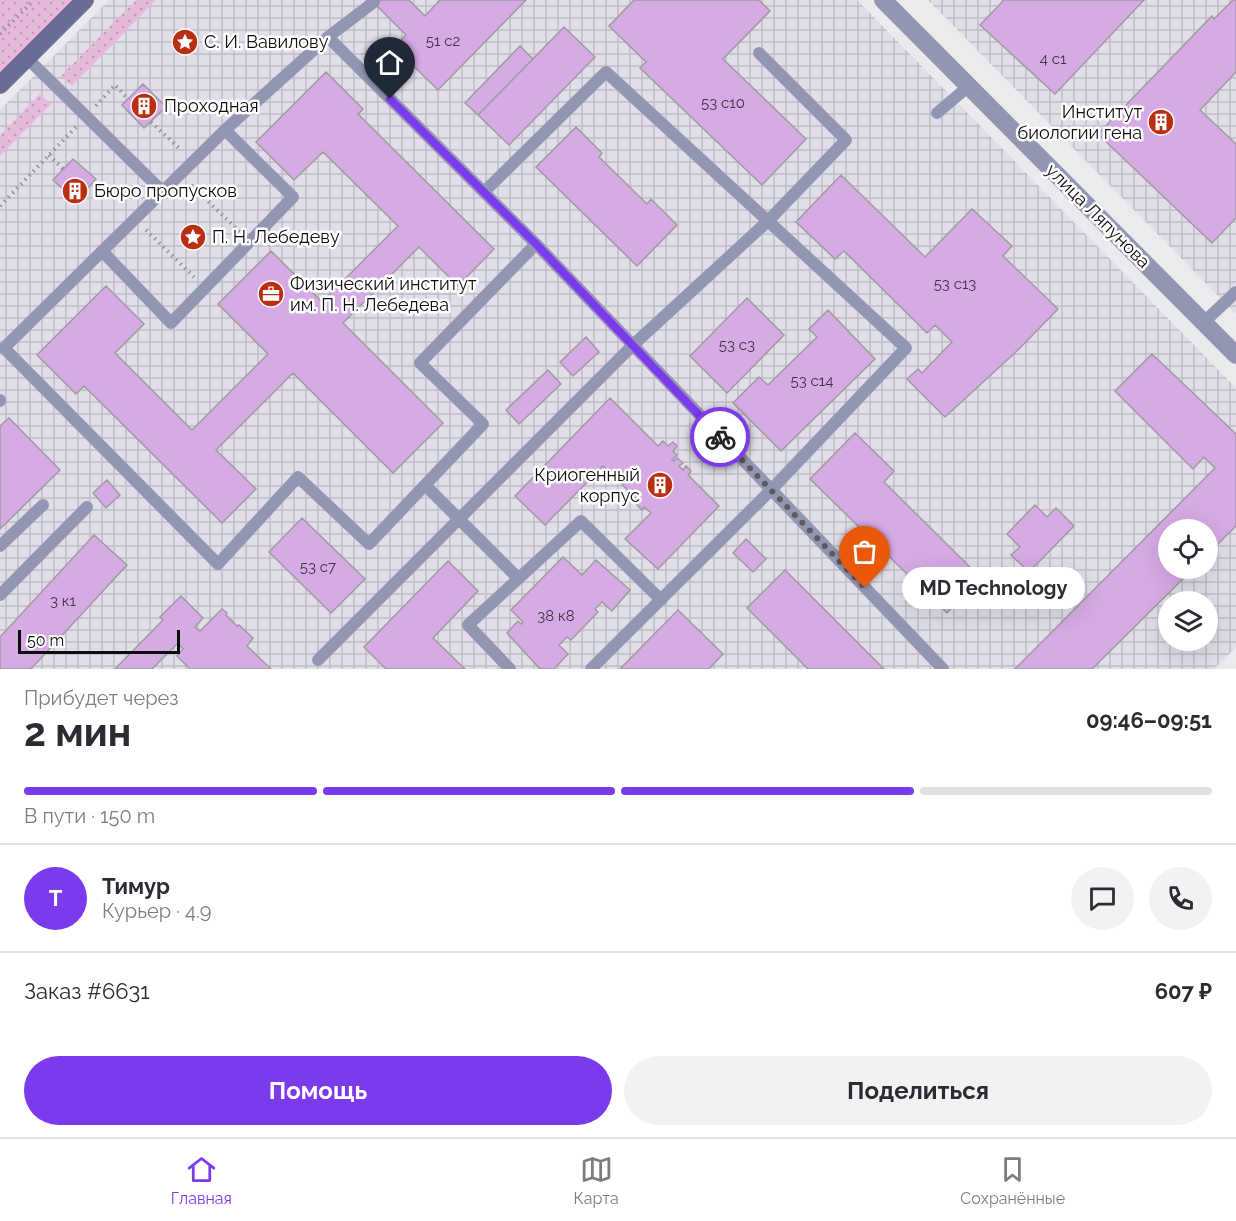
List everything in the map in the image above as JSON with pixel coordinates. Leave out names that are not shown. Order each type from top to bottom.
[{"type":"street","points":[[0,85],[85,0]]},
{"type":"street","name":"улица Ляпунова","points":[[883,0],[1236,355]]},
{"type":"lane","points":[[374,2],[328,37],[225,130],[4,348],[218,564],[298,477],[369,544],[483,424],[420,363],[536,244]]},
{"type":"lane","points":[[328,37],[536,244],[943,669]]},
{"type":"lane","points":[[318,660],[633,345],[768,221],[846,140],[759,53]]},
{"type":"lane","points":[[27,58],[162,191]]},
{"type":"lane","points":[[483,192],[606,72],[906,348],[771,490],[591,669]]},
{"type":"lane","points":[[938,113],[969,86]]},
{"type":"lane","points":[[102,251],[171,323],[293,197],[225,130]]},
{"type":"lane","points":[[1204,322],[1236,292]]},
{"type":"lane","points":[[425,485],[518,578]]},
{"type":"lane","points":[[0,546],[43,505]]},
{"type":"lane","points":[[0,595],[87,507]]},
{"type":"lane","points":[[510,669],[468,625],[581,521],[661,600]]},
{"type":"path","points":[[0,34],[34,0]]},
{"type":"path","points":[[0,206],[115,85],[128,99]]},
{"type":"path","points":[[151,122],[192,162]]},
{"type":"path","points":[[49,155],[63,169]]},
{"type":"path","points":[[180,174],[250,242]]},
{"type":"path","points":[[135,219],[206,288]]},
{"type":"shaded area","points":[[0,0],[80,0],[0,80]]},
{"type":"shaded area","points":[[109,0],[857,0],[1236,388],[1236,647],[1214,669],[0,669],[0,110]]},
{"type":"shaded area","points":[[136,0],[156,0],[72,86],[61,76]]},
{"type":"shaded area","points":[[928,0],[1236,0],[1236,314]]},
{"type":"shaded area","points":[[40,94],[51,104],[0,156],[0,135]]},
{"type":"building","points":[[371,0],[409,0],[425,16],[440,0],[526,0],[438,90],[394,47],[406,35]]},
{"type":"building","points":[[634,0],[759,0],[770,11],[723,59],[806,139],[762,185],[640,68],[646,62],[609,26]]},
{"type":"building","points":[[1004,0],[1144,0],[1055,94],[980,25]]},
{"type":"building","name":"Институт биологии гена","points":[[1233,0],[1236,0],[1236,72],[1200,110],[1236,144],[1236,218],[1212,243],[1098,134],[1212,16],[1214,19]]},
{"type":"building","points":[[564,27],[595,57],[509,145],[478,115]]},
{"type":"building","points":[[520,46],[533,59],[478,115],[465,103]]},
{"type":"building","name":"Физический институт им. П. Н. Лебедева","points":[[326,72],[363,109],[358,114],[494,249],[458,286],[419,247],[343,323],[443,423],[393,473],[293,373],[216,450],[256,489],[222,523],[84,386],[76,394],[37,355],[106,286],[144,324],[115,353],[192,430],[268,354],[218,304],[271,251],[322,302],[398,226],[323,152],[294,180],[256,142]]},
{"type":"building","name":"Проходная","points":[[143,84],[166,107],[144,128],[122,105]]},
{"type":"building","points":[[576,127],[602,153],[599,157],[647,204],[651,199],[677,225],[637,266],[536,167]]},
{"type":"building","name":"Бюро пропусков","points":[[73,159],[96,179],[76,201],[53,180]]},
{"type":"building","points":[[841,175],[925,257],[972,209],[1012,246],[1003,256],[1058,309],[1019,349],[945,417],[907,379],[918,369],[922,373],[952,342],[935,325],[927,333],[844,251],[835,259],[796,222]]},
{"type":"building","points":[[747,298],[784,335],[727,393],[690,356]]},
{"type":"building","points":[[828,310],[875,359],[781,451],[733,403],[759,377],[768,385],[817,337],[809,329]]},
{"type":"building","points":[[586,337],[599,352],[573,376],[560,362]]},
{"type":"building","points":[[1152,354],[1236,434],[1236,526],[1218,544],[1218,519],[1164,519],[1215,468],[1204,457],[1193,469],[1115,391]]},
{"type":"building","points":[[548,370],[561,384],[519,424],[506,410]]},
{"type":"building","name":"Криогенный корпус","points":[[610,398],[658,446],[663,441],[668,446],[673,442],[677,446],[673,451],[677,455],[672,460],[677,458],[683,463],[679,466],[683,470],[686,466],[691,471],[688,475],[719,506],[658,569],[625,539],[651,513],[644,507],[642,510],[636,504],[639,501],[603,466],[545,525],[515,496]]},
{"type":"building","points":[[9,418],[60,470],[0,529],[0,426]]},
{"type":"building","points":[[855,433],[894,471],[884,482],[981,578],[947,613],[810,479]]},
{"type":"building","points":[[107,480],[120,495],[106,508],[93,493]]},
{"type":"building","points":[[1035,505],[1047,517],[1056,508],[1074,526],[1029,572],[1011,555],[1020,547],[1007,534]]},
{"type":"building","points":[[302,518],[365,579],[331,613],[269,552]]},
{"type":"building","points":[[1158,525],[1158,579],[1183,579],[1171,591],[1158,591],[1158,604],[1092,669],[1015,669]]},
{"type":"building","points":[[94,535],[127,565],[31,669],[0,669],[0,637]]},
{"type":"building","points":[[746,539],[766,559],[753,572],[733,553]]},
{"type":"building","points":[[563,557],[582,575],[596,560],[630,590],[612,611],[602,602],[595,609],[598,612],[571,640],[567,637],[559,645],[568,654],[554,669],[540,669],[507,633],[518,621],[521,624],[523,622],[511,610]]},
{"type":"building","points":[[448,561],[478,591],[433,638],[465,669],[386,669],[364,647]]},
{"type":"building","points":[[785,570],[884,669],[808,669],[747,608]]},
{"type":"building","points":[[181,596],[203,618],[195,627],[200,631],[222,609],[227,613],[226,615],[237,626],[239,625],[253,638],[247,646],[271,669],[190,669],[177,656],[183,649],[178,643],[152,669],[115,669],[163,620],[160,617]]},
{"type":"building","points":[[678,610],[723,654],[709,669],[620,669]]},
{"type":"way so far","points":[[720,437],[865,588]]},
{"type":"place","name":"С. И. Вавилову","points":[[185,42]]},
{"type":"place","name":"Проходная","points":[[144,106]]},
{"type":"place","name":"Институт биологии гена","points":[[1161,122]]},
{"type":"place","name":"Бюро пропусков","points":[[75,191]]},
{"type":"place","name":"П. Н. Лебедеву","points":[[193,237]]},
{"type":"place","name":"Физический институт им. П. Н. Лебедева","points":[[271,294]]},
{"type":"place","name":"Криогенный корпус","points":[[660,485]]},
{"type":"place","name":"MD Technology","points":[[865,588]]},
{"type":"route","points":[[390,99],[536,244],[720,437]]}]
